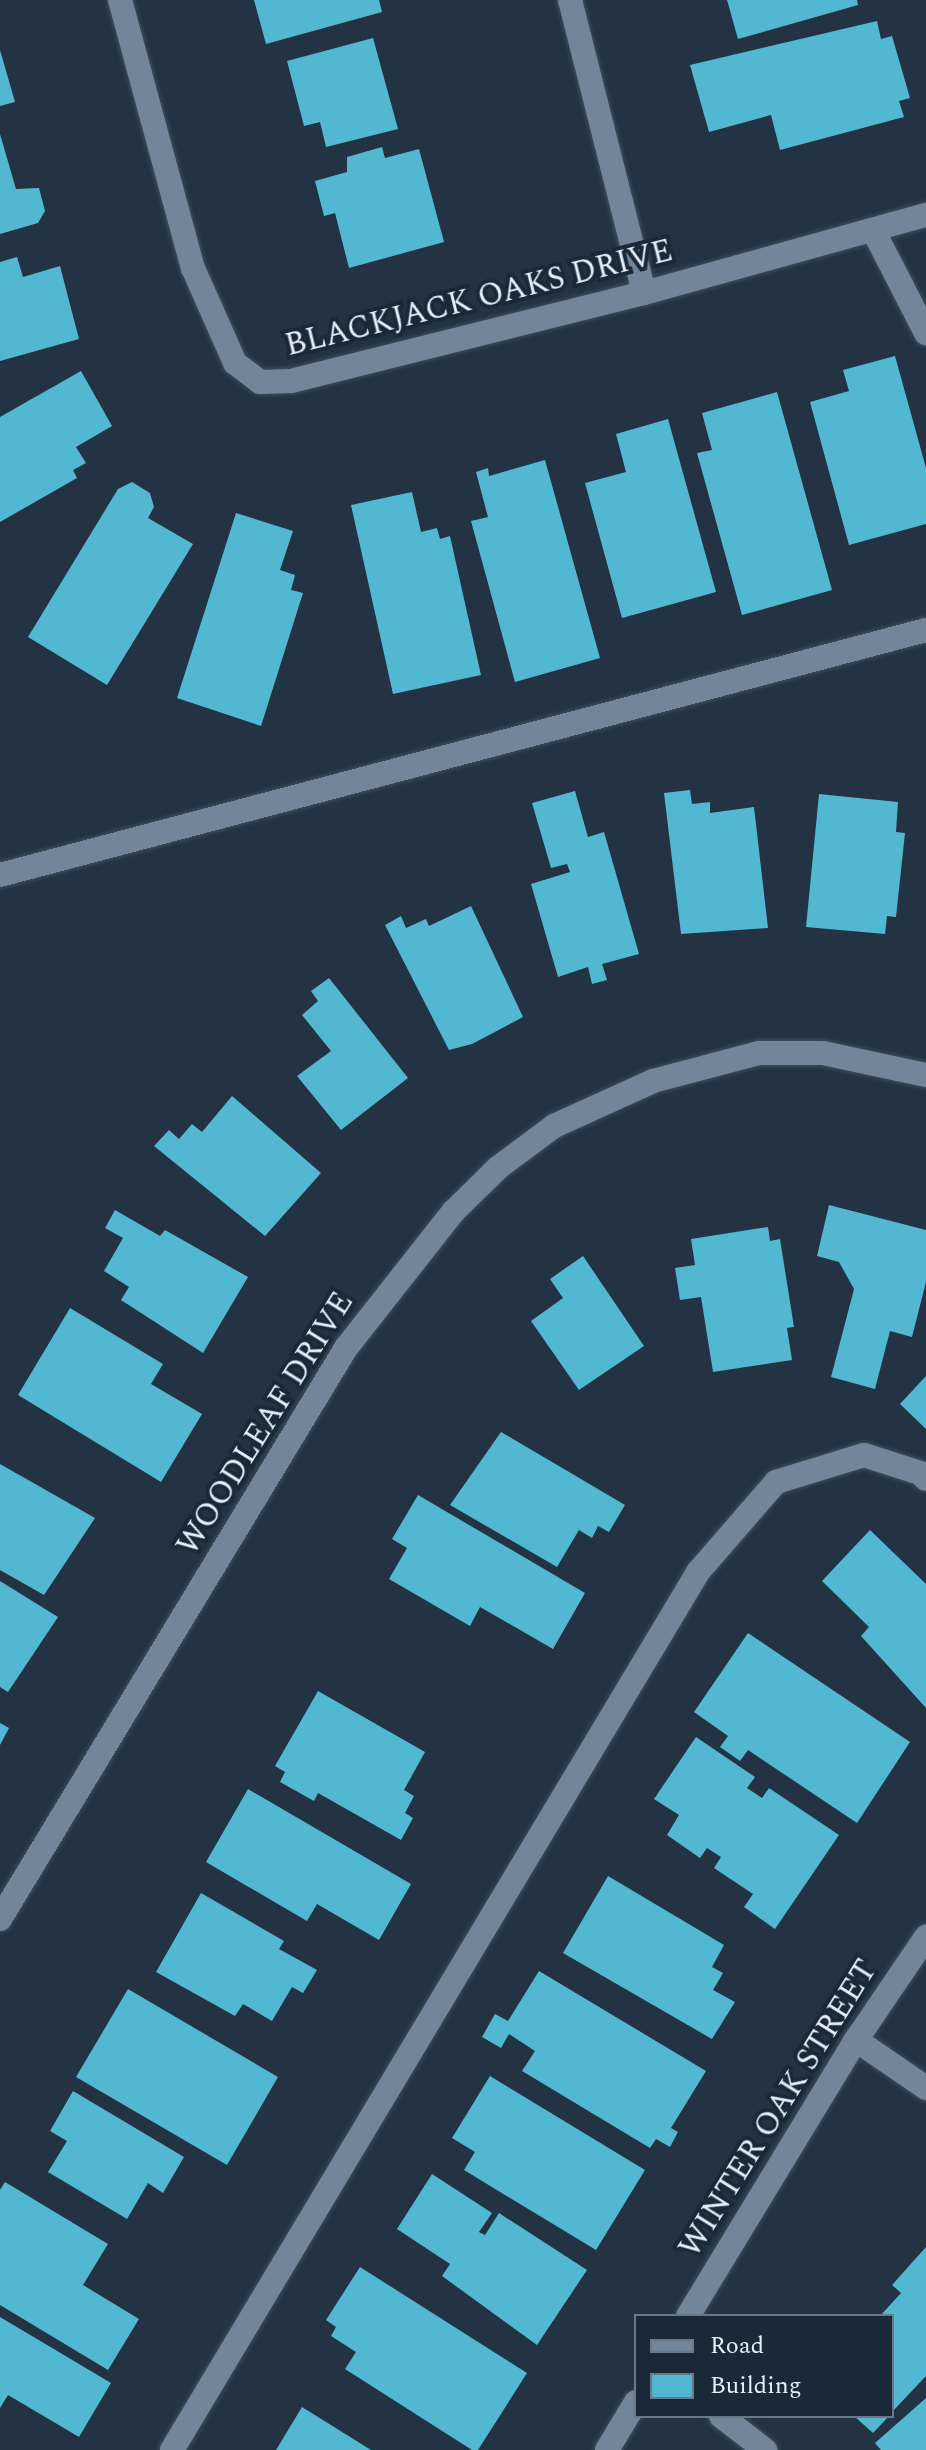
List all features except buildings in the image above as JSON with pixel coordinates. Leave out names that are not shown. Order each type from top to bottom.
[{"type":"street","name":"BLACKJACK OAKS DRIVE","points":[[120,0],[193,268],[235,363],[260,382],[291,381],[644,293],[926,215]]},
{"type":"street","points":[[570,0],[644,293]]},
{"type":"street","points":[[873,230],[926,333]]},
{"type":"street","points":[[0,875],[926,630]]},
{"type":"street","name":"WOODLEAF DRIVE","points":[[0,1919],[346,1348],[454,1211],[499,1167],[554,1126],[653,1081],[759,1053],[823,1053],[926,1075]]},
{"type":"street","points":[[172,2450],[698,1572],[776,1482],[864,1455],[920,1473],[926,1479]]},
{"type":"street","name":"WINTER OAK STREET","points":[[689,2314],[856,2040],[926,1937]]},
{"type":"street","points":[[856,2040],[926,2088]]},
{"type":"street","points":[[607,2450],[634,2405]]},
{"type":"street","points":[[724,2418],[765,2450]]}]
